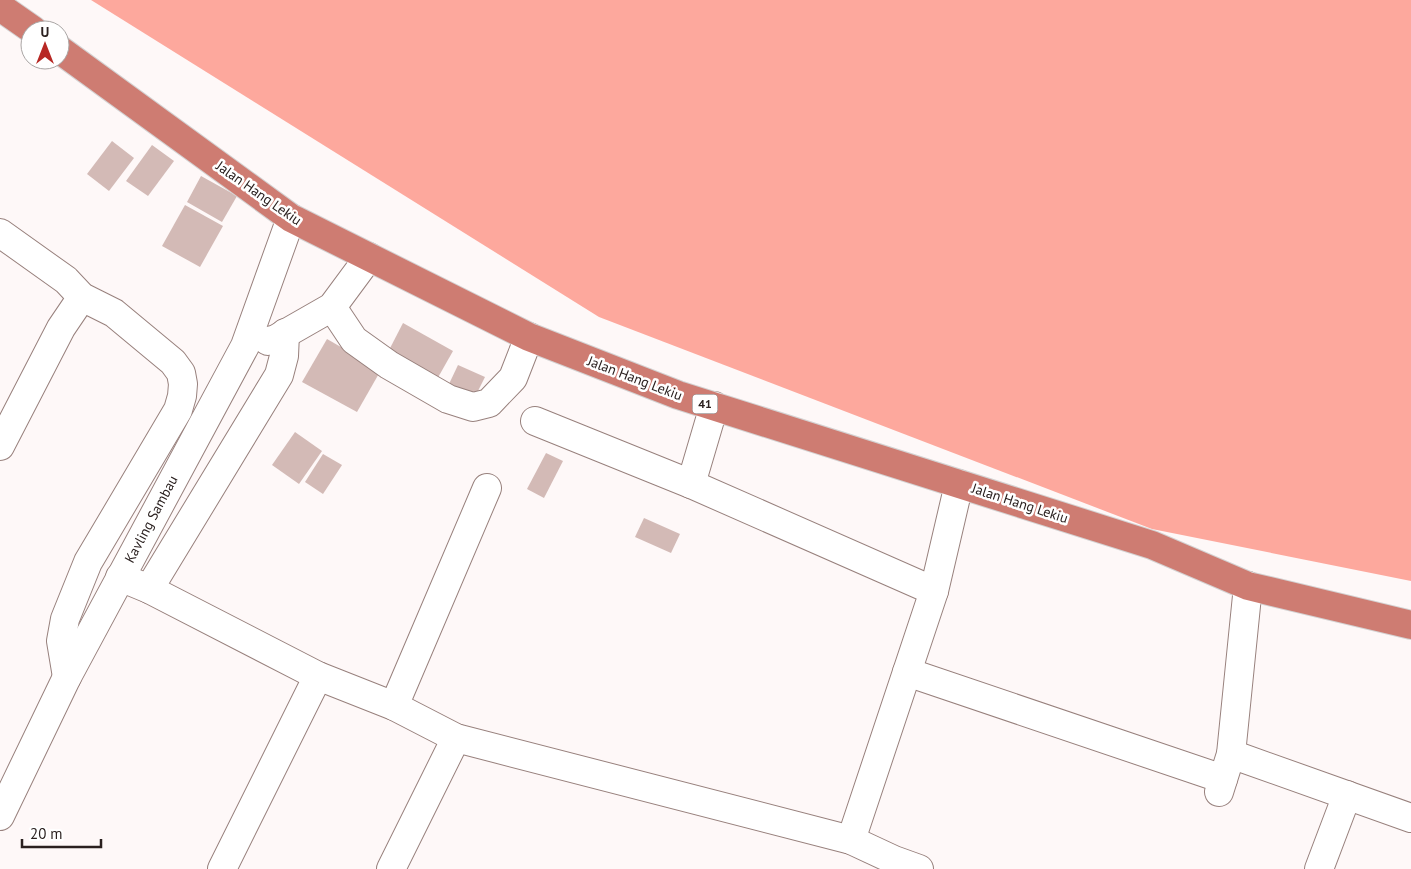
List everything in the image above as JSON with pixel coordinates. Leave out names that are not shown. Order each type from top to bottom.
[{"type":"highway","points":[[0,7],[20,21]]},
{"type":"highway","name":"Jalan Hang Lekiu","points":[[70,57],[291,218],[529,337],[678,395],[1152,545],[1248,586],[1411,625]]},
{"type":"street","name":"Kavling Sambau","points":[[0,816],[67,677],[245,346],[291,218]]},
{"type":"street","points":[[0,233],[66,280],[82,297],[114,313],[173,362],[181,373],[182,396],[178,410],[88,562],[65,619],[62,641],[67,677]]},
{"type":"street","points":[[245,346],[276,339],[332,307],[369,257]]},
{"type":"street","points":[[0,446],[62,328],[82,297]]},
{"type":"street","points":[[332,307],[354,340],[389,366],[448,399],[473,408],[489,403],[513,378],[529,337]]},
{"type":"street","points":[[149,589],[279,375],[284,356],[285,334]]},
{"type":"street","points":[[691,484],[714,406]]},
{"type":"street","points":[[535,421],[691,484],[934,591]]},
{"type":"street","points":[[851,840],[934,591],[960,484]]},
{"type":"street","points":[[394,706],[487,488]]},
{"type":"street","points":[[120,577],[149,589],[318,676],[394,706],[456,738],[851,840],[901,866]]},
{"type":"street","points":[[1224,775],[1248,586]]},
{"type":"street","points":[[907,672],[1224,775],[1347,795],[1411,818]]},
{"type":"street","points":[[222,869],[318,676]]},
{"type":"street","points":[[391,869],[456,738]]},
{"type":"street","points":[[1319,869],[1347,795]]},
{"type":"shaded area","points":[[91,0],[1411,0],[1411,581],[1152,529],[599,317]]},
{"type":"building","points":[[112,141],[134,158],[109,191],[87,174]]},
{"type":"building","points":[[152,145],[174,161],[148,196],[126,181]]},
{"type":"building","points":[[201,176],[237,196],[222,222],[187,202]]},
{"type":"building","points":[[185,205],[223,226],[200,267],[162,246]]},
{"type":"building","points":[[403,323],[453,351],[436,381],[387,354]]},
{"type":"building","points":[[327,339],[381,370],[357,412],[302,382]]},
{"type":"building","points":[[458,365],[485,377],[475,397],[449,384]]},
{"type":"building","points":[[295,432],[322,451],[299,484],[272,465]]},
{"type":"building","points":[[546,453],[563,461],[544,498],[527,489]]},
{"type":"building","points":[[323,454],[342,465],[323,494],[305,482]]},
{"type":"building","points":[[644,518],[680,534],[671,553],[635,537]]}]
